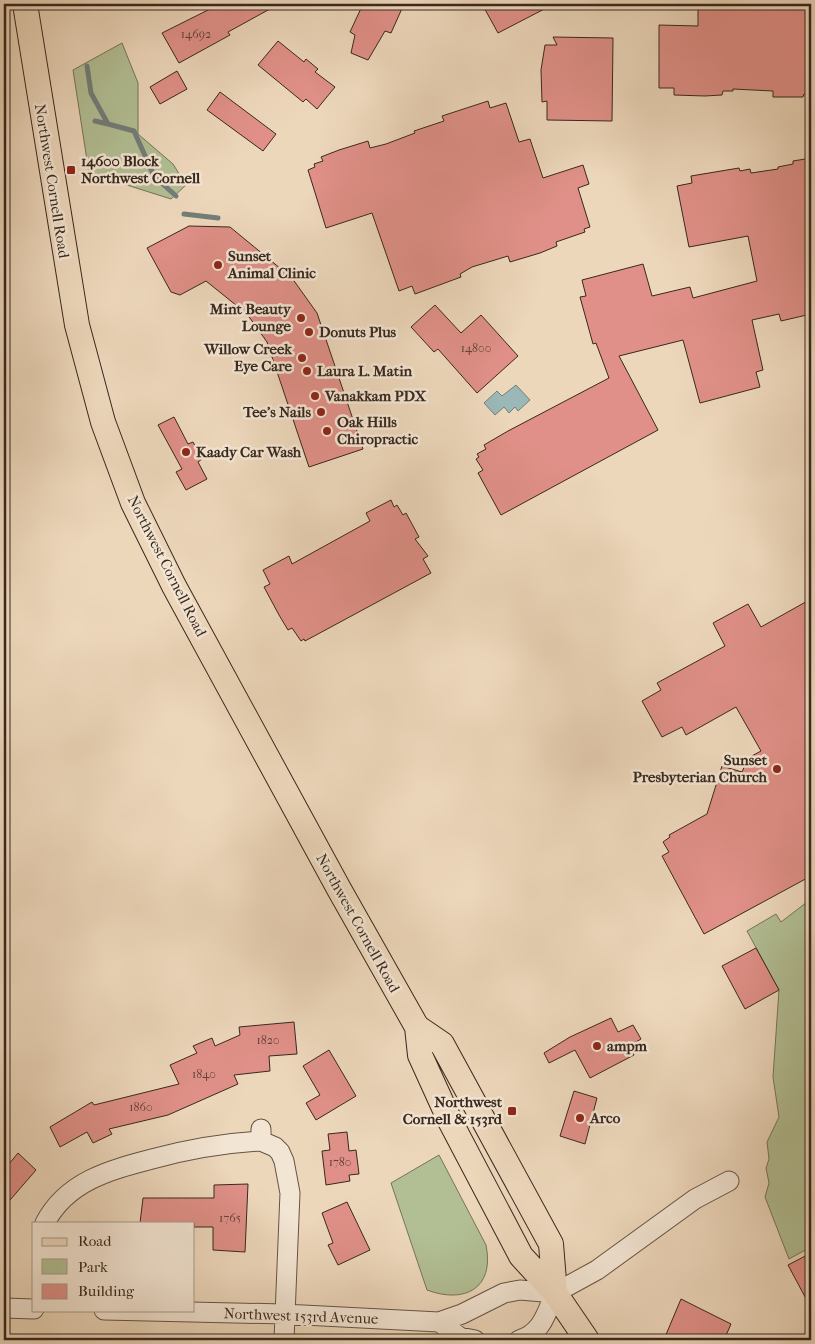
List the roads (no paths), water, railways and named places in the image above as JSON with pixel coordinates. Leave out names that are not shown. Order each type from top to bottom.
[{"type":"main road","name":"Northwest Cornell Road","points":[[24,4],[77,325],[90,379],[118,464],[149,539],[339,889],[417,1027],[420,1055],[477,1173],[521,1256],[555,1293],[587,1340]]},
{"type":"main road","name":"Northwest Cornell Road","points":[[417,1027],[442,1044],[551,1244],[555,1293]]},
{"type":"street","points":[[46,1222],[63,1198],[91,1178],[108,1170],[193,1148],[261,1135],[280,1152],[284,1161],[290,1193],[284,1340]]},
{"type":"street","points":[[519,1340],[528,1337],[542,1326],[555,1293],[597,1270],[695,1199],[729,1181]]},
{"type":"street","name":"Northwest 153rd Avenue","points":[[194,1312],[284,1314],[439,1322],[462,1314],[504,1293],[520,1290],[555,1293]]},
{"type":"street","points":[[4,1308],[32,1309]]},
{"type":"street","points":[[439,1322],[460,1337],[475,1340]]},
{"type":"water","points":[[516,385],[530,400],[518,411],[515,407],[509,413],[504,407],[495,415],[484,403],[497,391],[502,396]]},
{"type":"waterway","points":[[87,66],[91,93],[108,124],[134,131],[154,176],[176,196]]},
{"type":"waterway","points":[[95,121],[108,124]]},
{"type":"waterway","points":[[184,214],[218,218]]},
{"type":"place","name":"14600 Block Northwest Cornell","points":[[71,170]]},
{"type":"place","name":"Sunset Animal Clinic","points":[[218,265]]},
{"type":"place","name":"Mint Beauty Lounge","points":[[301,318]]},
{"type":"place","name":"Donuts Plus","points":[[309,332]]},
{"type":"place","name":"Willow Creek Eye Care","points":[[302,358]]},
{"type":"place","name":"Laura L. Matin","points":[[307,371]]},
{"type":"place","name":"Vanakkam PDX","points":[[315,396]]},
{"type":"place","name":"Tee's Nails","points":[[321,412]]},
{"type":"place","name":"Oak Hills Chiropractic","points":[[327,431]]},
{"type":"place","name":"Kaady Car Wash","points":[[186,452]]},
{"type":"place","name":"Sunset Presbyterian Church","points":[[777,769]]},
{"type":"place","name":"ampm","points":[[597,1046]]},
{"type":"place","name":"Northwest Cornell & 153rd","points":[[512,1111]]},
{"type":"place","name":"Arco","points":[[580,1118]]}]
